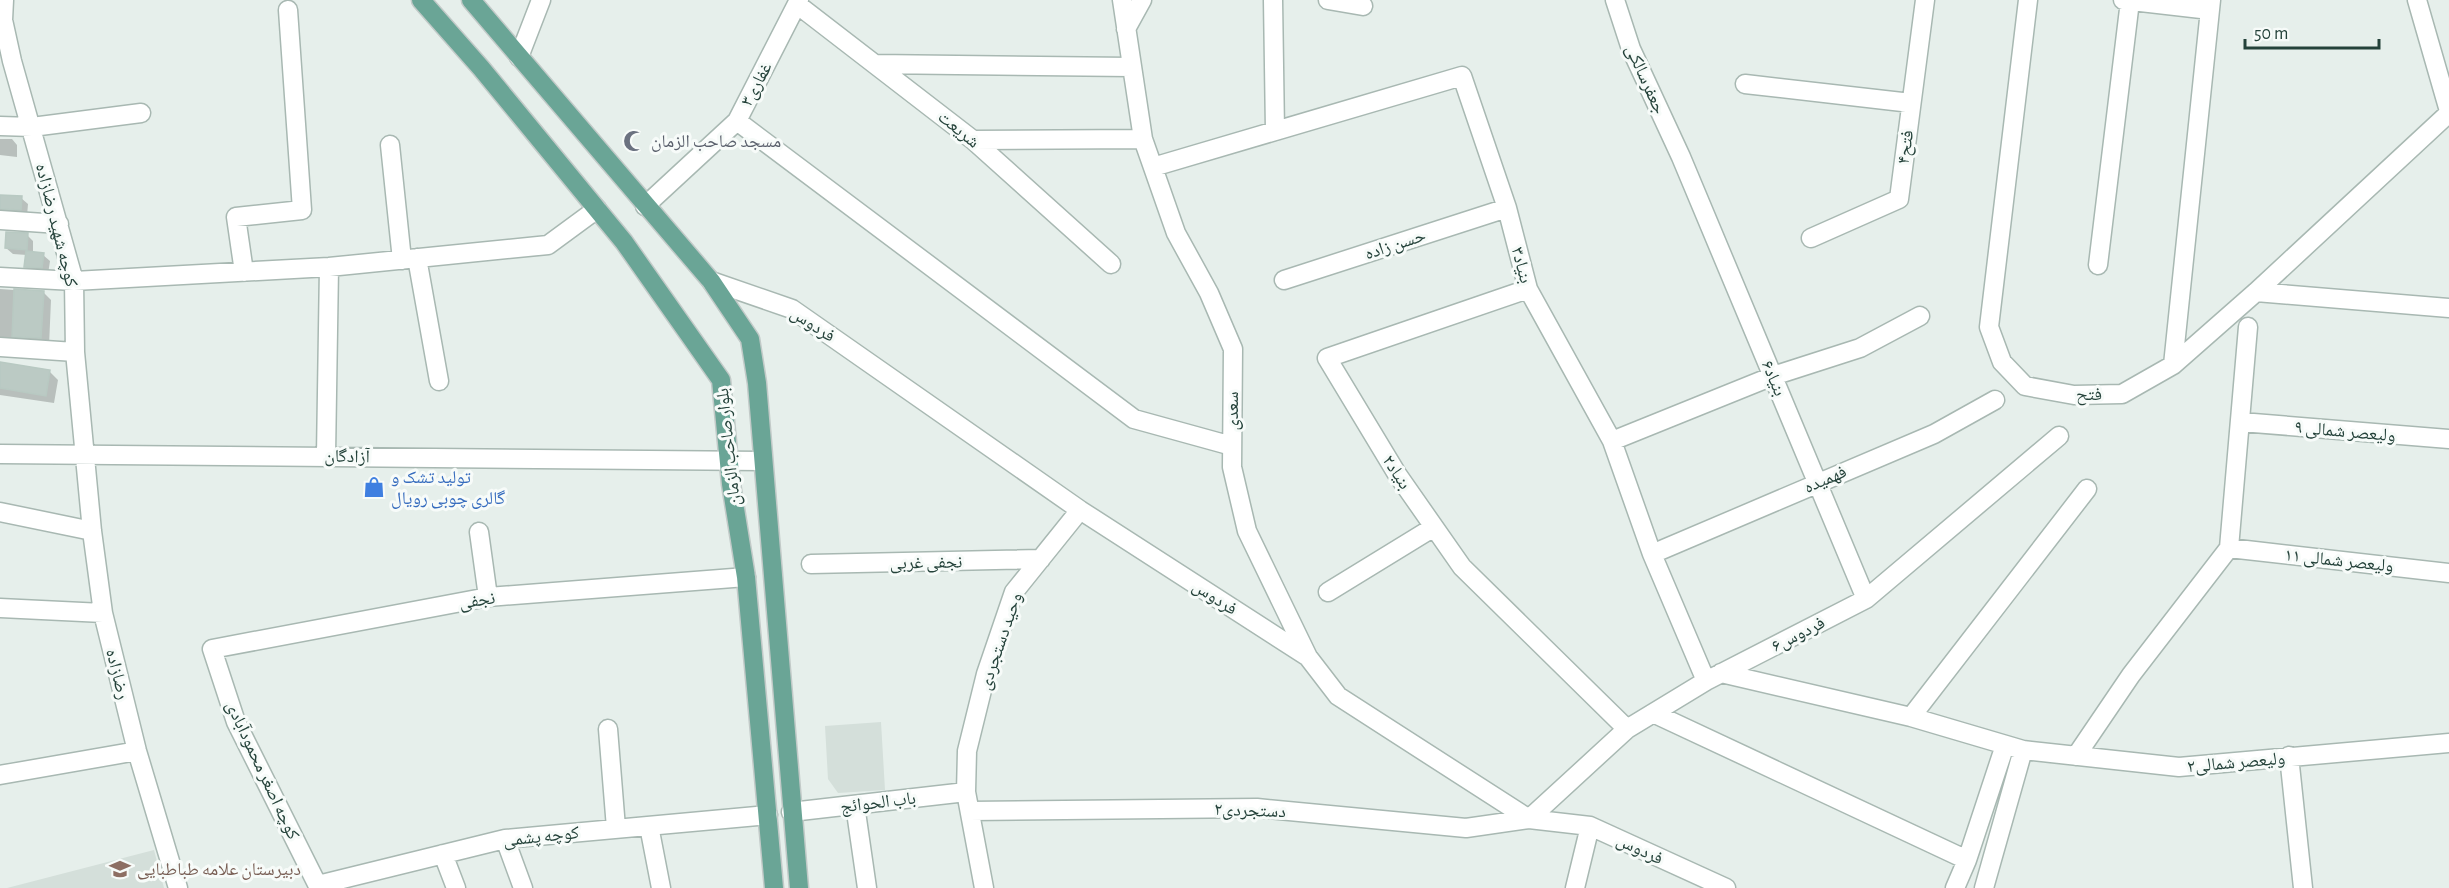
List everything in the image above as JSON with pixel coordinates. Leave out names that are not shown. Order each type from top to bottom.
[{"type":"main road","name":"بلوار صاحب الزمان","points":[[421,0],[624,242],[721,380],[729,462],[746,577],[774,888]]},
{"type":"main road","name":"بلوار صاحب الزمان","points":[[471,0],[711,281],[750,339],[757,383],[799,888]]},
{"type":"street","name":"کوچه شهید رضازاده","points":[[4,0],[6,61],[32,128],[74,281],[75,352],[85,455]]},
{"type":"street","points":[[519,57],[541,0]]},
{"type":"street","name":"سعدی","points":[[1122,0],[1143,139],[1176,233],[1209,293],[1233,349],[1232,467],[1247,531],[1308,657]]},
{"type":"street","points":[[1126,29],[1142,0]]},
{"type":"street","points":[[1152,167],[1275,131],[1273,0]]},
{"type":"street","points":[[1328,0],[1363,6]]},
{"type":"street","name":"جعفرسالکی","points":[[1615,0],[1631,49],[1681,157]]},
{"type":"street","name":"فتح۴","points":[[1811,238],[1899,199],[1925,0]]},
{"type":"street","name":"فتح","points":[[2028,0],[1989,327],[2002,362],[2025,386],[2074,395],[2122,394],[2173,365],[2256,292],[2449,112]]},
{"type":"street","points":[[2098,266],[2127,0],[2211,5],[2173,365]]},
{"type":"street","points":[[2417,0],[2449,112]]},
{"type":"street","name":"شریعت","points":[[798,2],[973,140],[1111,264]]},
{"type":"street","name":"غفاری۳","points":[[645,206],[737,122],[798,2]]},
{"type":"street","points":[[244,272],[236,218],[302,210],[288,10]]},
{"type":"street","points":[[875,64],[1131,67]]},
{"type":"street","name":"بنیاد۳","points":[[1275,131],[1462,76],[1507,208],[1528,289],[1612,441],[1652,554],[1713,677]]},
{"type":"street","points":[[1744,84],[1911,103]]},
{"type":"street","points":[[0,126],[32,128],[141,113]]},
{"type":"street","points":[[737,122],[1134,419],[1232,446]]},
{"type":"street","points":[[973,140],[1143,139]]},
{"type":"street","points":[[390,145],[410,259],[439,381]]},
{"type":"street","name":"بنیاد۶","points":[[1681,157],[1866,598]]},
{"type":"street","name":"حسن زاده","points":[[1284,280],[1507,208]]},
{"type":"street","points":[[0,277],[74,281],[244,272],[329,267],[548,245],[597,209]]},
{"type":"street","points":[[0,220],[58,224]]},
{"type":"street","points":[[326,455],[329,267]]},
{"type":"street","name":"فردوس","points":[[711,281],[792,309],[1080,510],[1308,657],[1338,696],[1529,819],[1590,826],[1726,888]]},
{"type":"street","name":"بنیاد۲","points":[[1528,289],[1327,358],[1397,474],[1462,567],[1627,729]]},
{"type":"street","points":[[2256,292],[2449,308]]},
{"type":"street","points":[[1612,441],[1773,376],[1860,348],[1920,316]]},
{"type":"street","points":[[2076,756],[2132,675],[2229,548],[2248,327]]},
{"type":"street","points":[[0,347],[75,352]]},
{"type":"street","name":"فهمیده","points":[[1652,554],[1934,434],[1995,400]]},
{"type":"street","name":"ولیعصر شمالی ۹","points":[[2241,422],[2449,439]]},
{"type":"street","name":"فردوس۶","points":[[1529,819],[1627,729],[1713,677],[1866,598],[2059,436]]},
{"type":"street","name":"آزادگان","points":[[0,454],[326,455],[762,461]]},
{"type":"street","name":"رضازاده","points":[[85,455],[103,613],[137,751],[178,888]]},
{"type":"street","points":[[1911,717],[2087,489]]},
{"type":"street","name":"وحید دستجردی","points":[[970,811],[966,792],[967,751],[986,674],[1014,592],[1080,510]]},
{"type":"street","points":[[0,512],[92,531]]},
{"type":"street","points":[[1328,592],[1434,527]]},
{"type":"street","points":[[479,532],[488,597]]},
{"type":"street","name":"ولیعصر شمالی ۱۱","points":[[2229,548],[2449,573]]},
{"type":"street","name":"نجفی غربی","points":[[811,564],[1041,559]]},
{"type":"street","name":"نجفی","points":[[213,649],[488,597],[746,577]]},
{"type":"street","points":[[0,608],[103,613]]},
{"type":"street","name":"کوچه اصغر محمودآبادی","points":[[213,649],[236,722],[318,886]]},
{"type":"street","name":"ولیعصر شمالی۲","points":[[1713,677],[1911,717],[2023,750],[2179,767],[2449,743]]},
{"type":"street","points":[[1653,713],[1967,860]]},
{"type":"street","points":[[608,729],[616,828]]},
{"type":"street","points":[[1955,888],[1967,860],[2005,745]]},
{"type":"street","points":[[1984,888],[2023,750]]},
{"type":"street","points":[[0,775],[137,751]]},
{"type":"street","points":[[2289,756],[2303,888]]},
{"type":"street","name":"باب الحوائج","points":[[791,812],[966,792]]},
{"type":"street","points":[[855,805],[867,888]]},
{"type":"street","name":"دستجردی۲","points":[[970,811],[1257,808],[1466,828],[1529,819]]},
{"type":"street","points":[[970,811],[984,888]]},
{"type":"street","name":"کوچه پشمی","points":[[318,886],[505,839],[768,816]]},
{"type":"street","points":[[649,826],[661,888]]},
{"type":"street","points":[[1575,888],[1590,826]]},
{"type":"street","points":[[505,839],[523,888]]},
{"type":"street","points":[[443,854],[456,888]]},
{"type":"shaded area","points":[[881,722],[885,790],[838,793],[828,779],[825,726]]},
{"type":"shaded area","name":"دبیرستان علامه طباطبایی","points":[[154,850],[164,888],[7,888]]},
{"type":"building","points":[[0,195],[22,196],[21,210],[0,209]]},
{"type":"building","points":[[6,232],[28,233],[27,250],[5,248]]},
{"type":"building","points":[[26,251],[44,253],[42,268],[24,267]]},
{"type":"building","points":[[14,289],[44,291],[41,338],[12,337]]},
{"type":"building","points":[[0,362],[50,370],[46,396],[0,388]]},
{"type":"place","name":"مسجد صاحب الزمان","points":[[634,141]]},
{"type":"place","name":"تولید تشک و گالری چوبی رویال","points":[[374,487]]},
{"type":"place","name":"دبیرستان علامه طباطبایی","points":[[120,869]]}]
